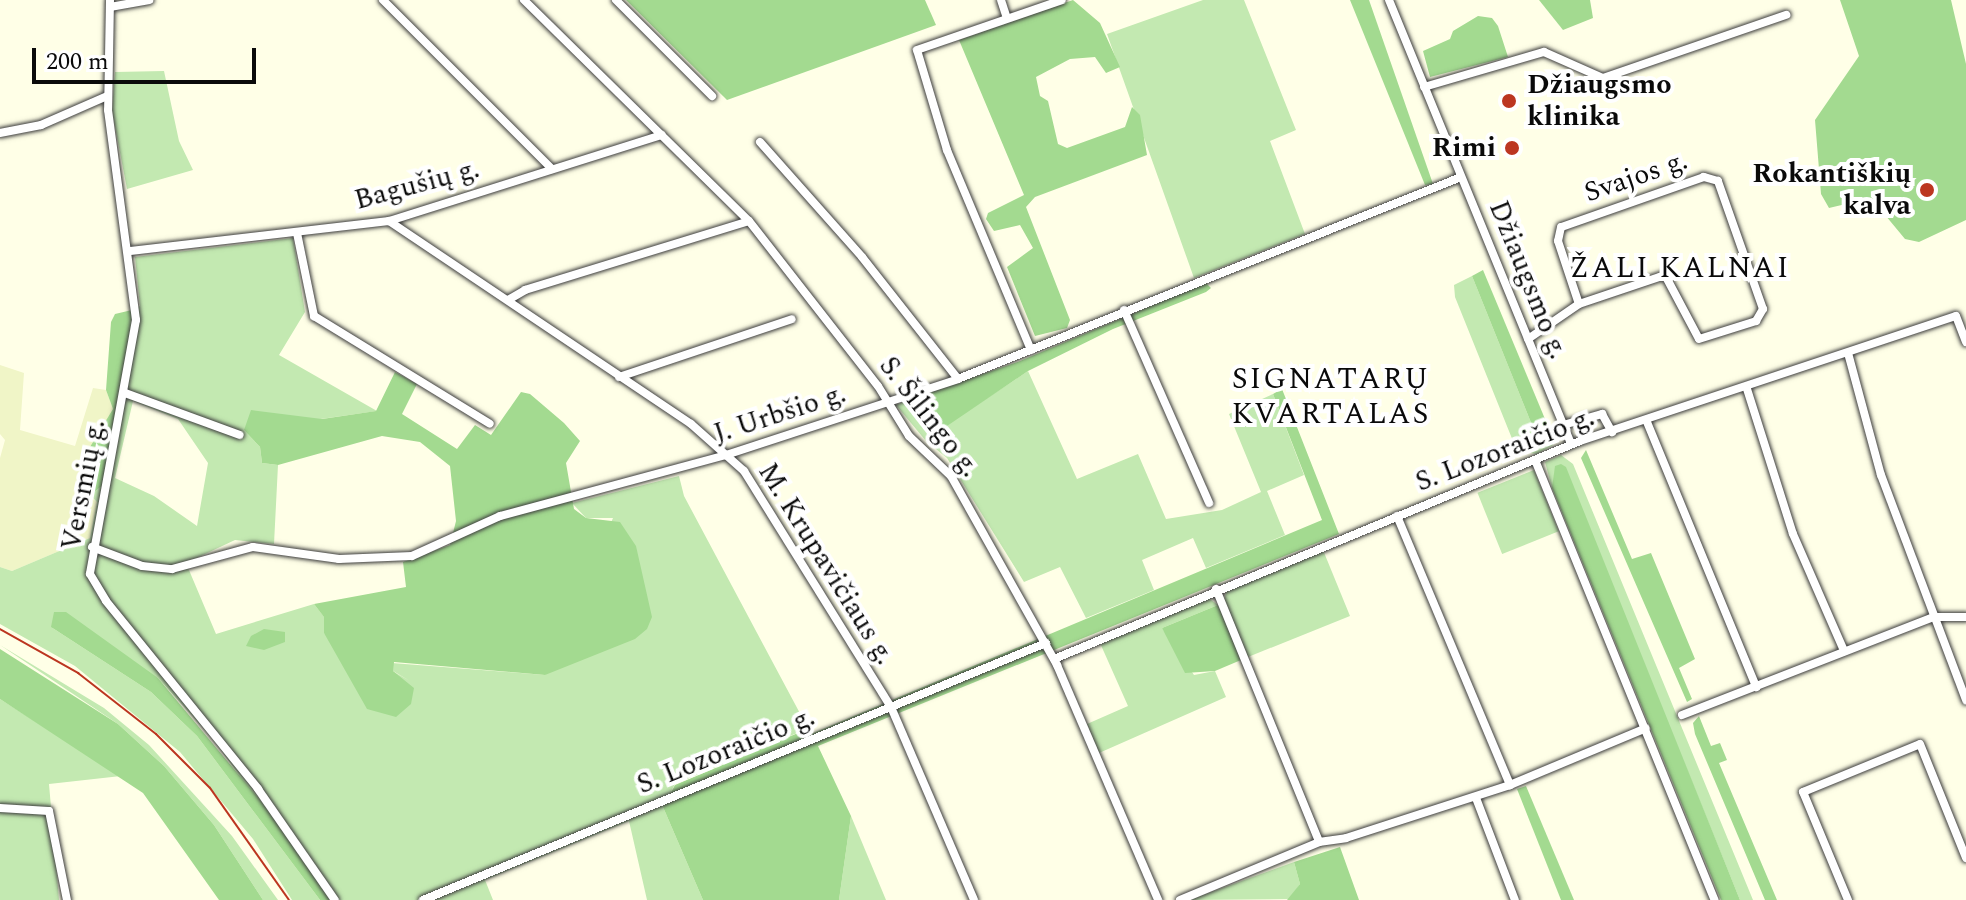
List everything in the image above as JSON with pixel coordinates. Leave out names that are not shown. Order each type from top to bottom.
[{"type":"street","points":[[110,4],[149,0]]},
{"type":"street","points":[[383,0],[552,169]]},
{"type":"street","name":"S. Šilingo g.","points":[[524,0],[749,221],[889,402],[909,436],[951,476],[1054,659],[1158,900]]},
{"type":"street","points":[[616,0],[712,96]]},
{"type":"street","points":[[1001,0],[1007,18]]},
{"type":"street","points":[[1031,350],[947,150],[917,50],[1062,0]]},
{"type":"street","name":"Džiaugsmo g.","points":[[1389,0],[1571,444]]},
{"type":"street","name":"Versmių g.","points":[[110,4],[107,96],[130,251],[136,320],[125,393],[89,565],[95,586],[258,789],[335,900]]},
{"type":"street","points":[[1424,87],[1544,52],[1603,78],[1786,15]]},
{"type":"street","points":[[0,133],[58,120],[107,96]]},
{"type":"street","name":"Bagušių g.","points":[[130,251],[389,221],[662,135]]},
{"type":"street","points":[[760,142],[862,257],[958,379]]},
{"type":"street","name":"J. Urbšio g.","points":[[92,547],[142,566],[172,569],[253,547],[339,559],[412,556],[500,516],[726,455],[958,379],[1461,177]]},
{"type":"street","name":"Svajos g.","points":[[1528,339],[1579,304],[1665,275],[1699,339],[1756,321],[1763,309],[1718,181],[1704,177],[1561,227],[1558,241],[1579,304]]},
{"type":"street","name":"M. Krupavičiaus g.","points":[[389,221],[619,377],[744,471],[891,707],[974,900]]},
{"type":"street","points":[[508,300],[525,290],[749,221]]},
{"type":"street","points":[[297,233],[314,316],[490,424]]},
{"type":"street","points":[[1124,310],[1209,503]]},
{"type":"street","name":"S. Lozoraičio g.","points":[[1054,659],[1216,589],[1571,444],[1747,389],[1956,316],[1966,342]]},
{"type":"street","points":[[619,377],[792,319]]},
{"type":"street","points":[[1848,353],[1881,475],[1966,700]]},
{"type":"street","points":[[1747,389],[1793,534],[1844,651]]},
{"type":"street","points":[[125,393],[240,435]]},
{"type":"street","points":[[1563,425],[1602,414],[1612,432]]},
{"type":"street","points":[[1647,422],[1756,687]]},
{"type":"street","points":[[1535,460],[1715,900]]},
{"type":"street","points":[[1397,516],[1510,785]]},
{"type":"street","points":[[1216,589],[1319,842]]},
{"type":"street","points":[[1682,715],[1934,617],[1966,617]]},
{"type":"street","name":"S. Lozoraičio g.","points":[[423,900],[1046,643]]},
{"type":"street","points":[[1180,900],[1319,842],[1476,798],[1646,728]]},
{"type":"street","points":[[1848,900],[1803,792],[1920,744],[1966,858]]},
{"type":"street","points":[[1476,798],[1515,900]]},
{"type":"street","points":[[0,808],[49,811],[67,900]]},
{"type":"green space","points":[[626,0],[925,0],[936,25],[727,100]]},
{"type":"green space","points":[[1073,0],[1100,23],[1120,67],[1106,73],[1095,57],[1070,59],[1036,77],[1040,96],[1048,101],[1058,144],[1067,148],[1125,127],[1132,107],[1140,115],[1147,155],[1035,197],[1026,207],[1070,320],[1067,328],[1035,336],[1007,267],[1033,248],[1020,225],[994,231],[986,219],[988,213],[1024,195],[959,40]]},
{"type":"green space","points":[[1203,0],[1244,0],[1296,130],[1270,141],[1305,234],[1194,278],[1107,34]]},
{"type":"green space","points":[[1350,0],[1369,0],[1433,184],[1425,185]]},
{"type":"green space","points":[[1539,0],[1590,0],[1593,18],[1563,30]]},
{"type":"green space","points":[[1840,0],[1951,0],[1966,64],[1966,220],[1919,242],[1905,239],[1871,198],[1829,208],[1821,194],[1815,120],[1859,56]]},
{"type":"green space","points":[[1478,16],[1492,18],[1498,26],[1508,57],[1430,77],[1423,51],[1450,39],[1453,31]]},
{"type":"green space","points":[[164,71],[179,141],[193,170],[127,189],[112,111],[115,72]]},
{"type":"green space","points":[[293,238],[305,312],[279,355],[377,411],[244,430],[260,447],[262,463],[278,465],[274,544],[235,540],[186,563],[216,634],[314,604],[325,618],[324,633],[410,681],[393,671],[392,663],[545,675],[613,518],[586,518],[572,503],[679,476],[684,496],[811,734],[797,733],[675,784],[663,807],[703,900],[647,900],[629,821],[485,880],[493,900],[330,900],[212,738],[158,678],[51,627],[151,692],[197,736],[320,900],[292,900],[253,839],[180,752],[75,666],[0,624],[0,567],[12,571],[90,538],[97,502],[90,495],[102,486],[123,396],[132,310],[140,306],[135,257]],"holes":[[[133,401],[178,419],[208,463],[197,526],[154,496],[115,478]]]},
{"type":"green space","points":[[1483,270],[1550,431],[1534,430],[1472,276]]},
{"type":"green space","points":[[1472,276],[1534,430],[1550,431],[1553,445],[1537,454],[1517,451],[1455,297],[1454,285]]},
{"type":"green space","points":[[1206,283],[1211,288],[1206,292],[1113,329],[1028,371],[947,426],[935,428],[908,400],[1020,361]]},
{"type":"green space","points":[[132,310],[123,396],[102,486],[90,495],[87,452],[113,409],[106,390],[111,322],[115,314]]},
{"type":"green space","points":[[0,365],[24,373],[20,430],[75,446],[93,388],[106,390],[113,409],[86,493],[97,502],[90,538],[12,571],[0,567],[0,458],[5,440],[0,434]]},
{"type":"green space","points":[[1028,371],[1077,479],[1138,454],[1166,519],[1222,510],[1261,492],[1229,414],[1273,394],[1304,475],[1267,491],[1285,535],[1206,568],[1193,538],[1142,560],[1154,590],[1086,618],[1060,567],[1024,582],[947,458],[926,441],[896,405],[908,400],[935,428],[942,428]]},
{"type":"green space","points":[[395,372],[417,384],[402,414],[457,449],[475,425],[491,435],[521,392],[530,394],[564,423],[580,441],[566,463],[574,509],[586,518],[620,522],[636,546],[652,617],[647,629],[635,639],[545,675],[394,662],[393,671],[414,688],[411,704],[396,717],[367,709],[324,633],[324,617],[314,604],[406,587],[403,562],[450,545],[456,521],[450,466],[420,442],[382,436],[278,465],[262,463],[260,447],[244,430],[251,410],[322,419],[376,411]]},
{"type":"green space","points":[[1282,389],[1339,534],[818,746],[851,816],[839,900],[703,900],[663,807],[675,785],[798,733],[811,734],[1322,520],[1273,394]]},
{"type":"green space","points":[[1586,450],[1632,559],[1651,553],[1695,659],[1679,668],[1692,699],[1687,702],[1581,458]]},
{"type":"green space","points":[[1561,455],[1573,464],[1753,900],[1740,900],[1646,669],[1554,472],[1556,483],[1552,488],[1545,462]]},
{"type":"green space","points":[[1561,464],[1566,467],[1740,900],[1721,900],[1552,488],[1555,466]]},
{"type":"green space","points":[[1534,470],[1559,531],[1502,554],[1477,493]]},
{"type":"green space","points":[[1323,550],[1350,616],[1248,657],[1224,601],[1227,589]]},
{"type":"green space","points":[[1207,597],[1218,605],[1162,628],[1194,675],[1215,671],[1226,697],[1099,753],[1087,724],[1128,706],[1100,643]]},
{"type":"green space","points":[[1218,605],[1241,660],[1215,671],[1185,673],[1162,628]]},
{"type":"green space","points":[[54,612],[66,612],[158,678],[274,817],[330,900],[320,900],[197,736],[151,692],[51,627]]},
{"type":"green space","points":[[264,629],[285,632],[285,642],[264,650],[246,646],[251,636]]},
{"type":"green space","points":[[0,645],[104,708],[149,745],[232,836],[278,900],[263,900],[214,825],[164,766],[118,724]]},
{"type":"green space","points":[[0,649],[118,724],[164,766],[214,825],[263,900],[219,900],[143,793],[0,699]]},
{"type":"green space","points":[[0,699],[121,776],[49,784],[59,900],[0,900]]},
{"type":"green space","points":[[1699,716],[1711,746],[1720,743],[1727,760],[1719,763],[1777,900],[1765,900],[1695,734],[1693,723]]},
{"type":"green space","points":[[1526,786],[1574,900],[1561,900],[1517,789]]},
{"type":"green space","points":[[851,816],[886,900],[839,900]]},
{"type":"green space","points":[[1340,847],[1359,900],[1287,900],[1300,884],[1294,862]]},
{"type":"green space","points":[[1294,862],[1300,884],[1290,899],[1189,900]]},
{"type":"railway","points":[[0,629],[78,673],[156,734],[210,788],[289,900]]},
{"type":"place","name":"Džiaugsmo klinika","points":[[1509,101]]},
{"type":"place","name":"Rimi","points":[[1512,148]]},
{"type":"place","name":"Rokantiškių kalva","points":[[1927,190]]},
{"type":"district","name":"ŽALI KALNAI","points":[[1680,268]]},
{"type":"district","name":"SIGNATARŲ KVARTALAS","points":[[1331,396]]}]
